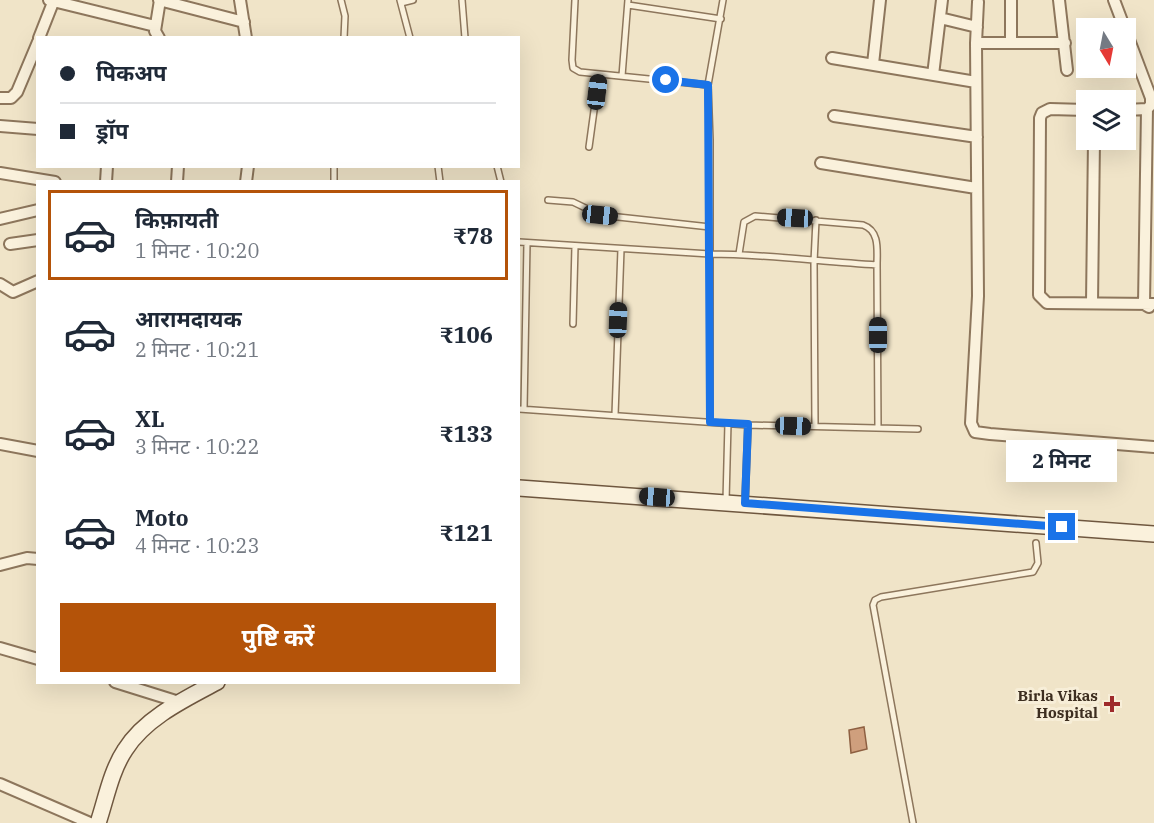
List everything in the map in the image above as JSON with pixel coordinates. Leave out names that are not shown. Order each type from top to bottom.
[{"type":"street","points":[[40,36],[52,0],[155,26]]},
{"type":"street","points":[[157,36],[155,26],[160,0],[244,22]]},
{"type":"street","points":[[240,0],[246,36]]},
{"type":"street","points":[[873,64],[880,0]]},
{"type":"street","points":[[933,75],[942,0]]},
{"type":"street","points":[[1011,0],[1011,43]]},
{"type":"street","points":[[1059,0],[1067,70]]},
{"type":"street","points":[[1114,0],[1152,91],[1150,105],[1147,109],[1150,133],[1149,304],[1154,311]]},
{"type":"street","points":[[978,2],[976,43],[978,296],[970,423],[975,432],[1154,447]]},
{"type":"street","points":[[940,18],[977,27]]},
{"type":"street","points":[[976,43],[1065,43]]},
{"type":"street","points":[[0,98],[11,98],[17,92],[32,72],[36,52]]},
{"type":"street","points":[[832,58],[976,82]]},
{"type":"street","points":[[1076,110],[1050,109],[1042,113],[1040,118],[1039,295],[1047,303],[1149,304]]},
{"type":"street","points":[[1136,110],[1147,109]]},
{"type":"street","points":[[834,116],[977,137]]},
{"type":"street","points":[[0,126],[36,129]]},
{"type":"street","points":[[1092,303],[1094,150]]},
{"type":"street","points":[[821,163],[976,188]]},
{"type":"street","points":[[0,173],[43,180]]},
{"type":"street","points":[[0,219],[36,210]]},
{"type":"street","points":[[10,244],[36,240]]},
{"type":"street","points":[[0,284],[13,292],[36,282]]},
{"type":"street","points":[[0,444],[36,451]]},
{"type":"street","points":[[520,488],[726,501],[1154,534]]},
{"type":"street","points":[[0,565],[27,558],[36,559]]},
{"type":"street","points":[[0,648],[36,658]]},
{"type":"street","points":[[122,684],[179,702]]},
{"type":"street","points":[[98,823],[116,767],[125,749],[139,733],[179,702],[213,684]]},
{"type":"street","points":[[0,784],[90,823]]},
{"type":"lane","points":[[340,0],[345,16],[344,36]]},
{"type":"lane","points":[[410,36],[401,1],[413,0]]},
{"type":"lane","points":[[462,0],[465,36]]},
{"type":"lane","points":[[575,0],[573,68],[580,72],[708,85]]},
{"type":"lane","points":[[710,422],[708,85],[723,0]]},
{"type":"lane","points":[[622,76],[628,3],[721,19]]},
{"type":"lane","points":[[589,147],[599,74]]},
{"type":"lane","points":[[548,200],[573,202],[600,215],[710,227]]},
{"type":"lane","points":[[740,254],[744,222],[755,216],[816,220],[869,228],[877,241],[878,428]]},
{"type":"lane","points":[[815,426],[816,220]]},
{"type":"lane","points":[[520,242],[740,254],[814,262],[878,265]]},
{"type":"lane","points":[[527,243],[521,409],[728,423],[918,429]]},
{"type":"lane","points":[[573,324],[575,246]]},
{"type":"lane","points":[[615,415],[621,249]]},
{"type":"lane","points":[[726,501],[728,423]]},
{"type":"lane","points":[[745,503],[748,424]]},
{"type":"lane","points":[[913,823],[873,605],[875,600],[881,597],[1033,572],[1038,563],[1036,543]]},
{"type":"building","points":[[864,727],[867,749],[851,753],[849,730]]},
{"type":"place","name":"Birla Vikas Hospital","points":[[1112,704]]},
{"type":"route","points":[[666,80],[708,85],[710,422],[748,424],[745,503],[1062,527]]}]
